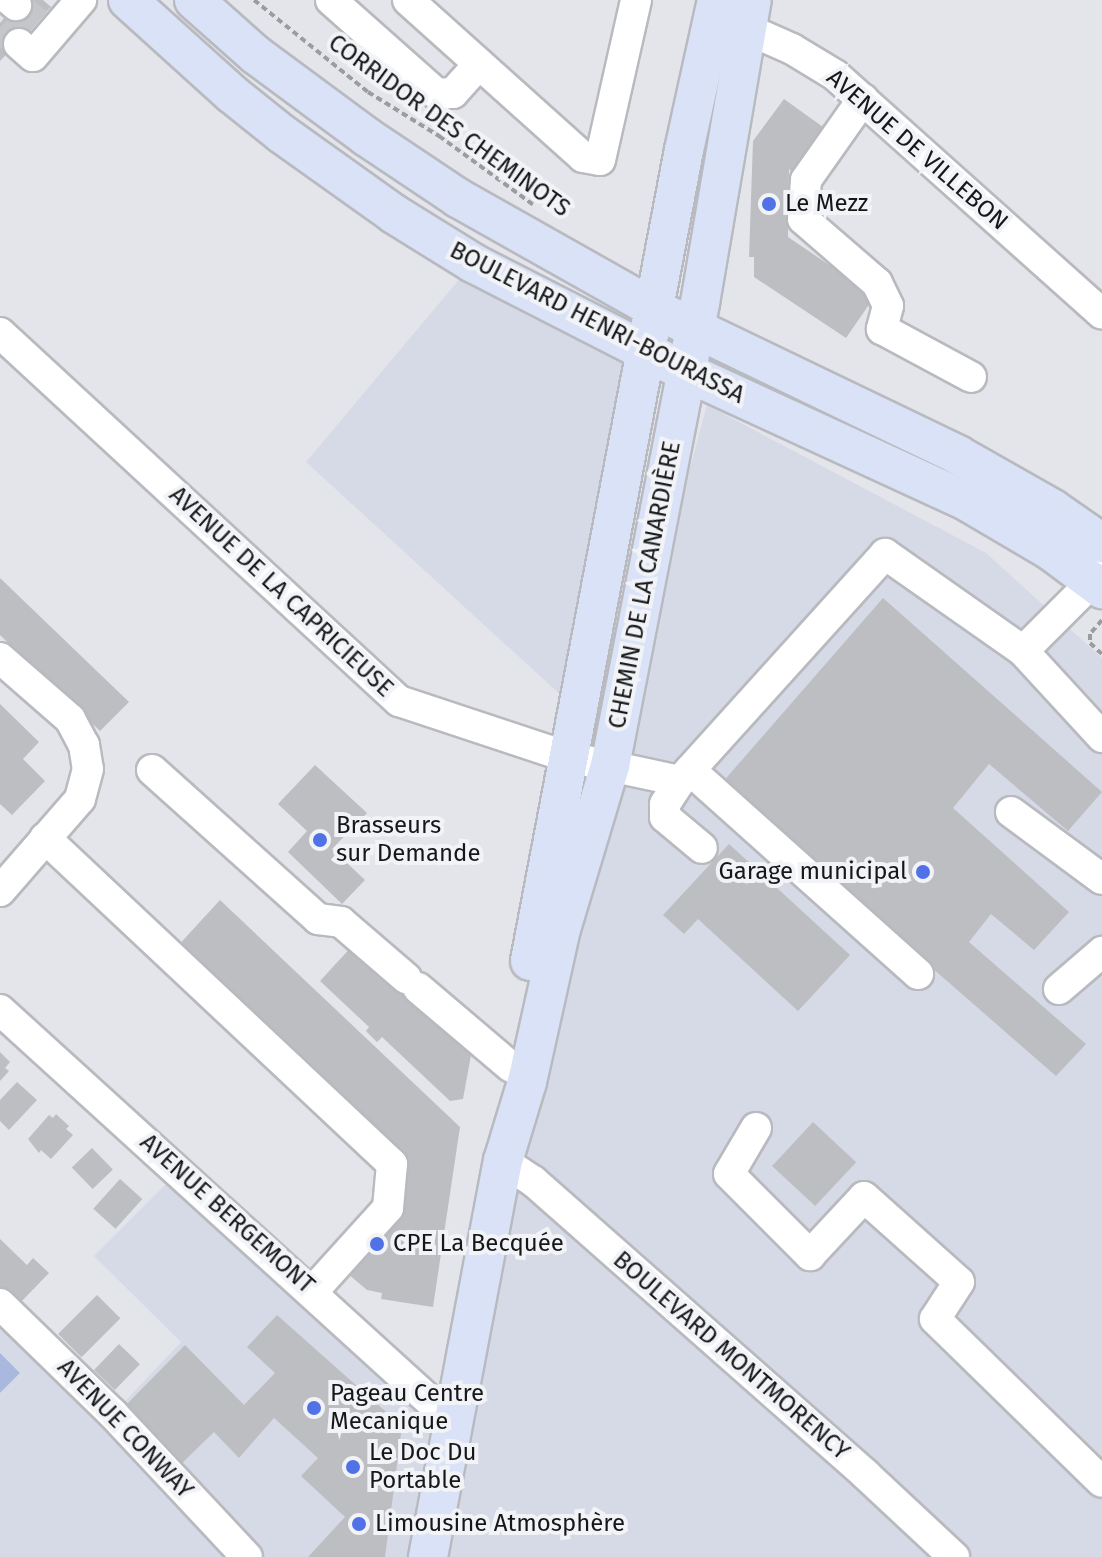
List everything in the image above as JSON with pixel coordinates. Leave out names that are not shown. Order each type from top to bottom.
[{"type":"main road","name":"BOULEVARD HENRI-BOURASSA","points":[[128,0],[232,94],[394,214],[511,284],[686,372],[966,501],[1099,581]]},
{"type":"main road","name":"BOULEVARD HENRI-BOURASSA","points":[[194,0],[256,55],[367,137],[458,198],[655,309],[958,455],[1053,509],[1102,543]]},
{"type":"main road","name":"CHEMIN DE LA CANARDIÈRE","points":[[503,1161],[511,1067],[568,757],[714,10]]},
{"type":"main road","name":"CHEMIN DE LA CANARDIÈRE","points":[[428,1557],[503,1161],[527,1082],[561,929],[610,766],[695,327],[751,15]]},
{"type":"street","points":[[331,0],[437,94],[453,93],[479,64]]},
{"type":"street","points":[[408,0],[583,157],[600,160],[636,0]]},
{"type":"street","name":"AVENUE DE VILLEBON","points":[[714,10],[751,15],[835,75],[1102,314]]},
{"type":"street","points":[[863,99],[806,180],[803,219],[877,283],[888,306],[882,329],[971,377]]},
{"type":"street","name":"AVENUE DE LA CAPRICIEUSE","points":[[0,333],[399,701],[568,757],[610,766],[685,775]]},
{"type":"street","points":[[702,848],[665,817],[665,804],[685,775],[885,554],[1023,651],[1102,737]]},
{"type":"street","points":[[1023,651],[1099,581]]},
{"type":"street","points":[[0,658],[70,719],[84,745],[88,769],[80,799],[0,891]]},
{"type":"street","points":[[152,770],[318,919],[341,922],[511,1067]]},
{"type":"street","points":[[685,775],[918,974]]},
{"type":"street","points":[[1011,812],[1102,879]]},
{"type":"street","points":[[45,838],[392,1164],[388,1208],[312,1292]]},
{"type":"street","points":[[1059,989],[1102,952]]},
{"type":"street","name":"AVENUE BERGEMONT","points":[[0,1010],[452,1421]]},
{"type":"street","points":[[756,1128],[729,1174],[810,1255],[864,1197],[959,1282],[935,1319],[1102,1482]]},
{"type":"street","name":"BOULEVARD MONTMORENCY","points":[[503,1161],[545,1192],[954,1557]]},
{"type":"street","name":"AVENUE CONWAY","points":[[0,1304],[113,1414],[247,1557]]},
{"type":"path","name":"CORRIDOR DES CHEMINOTS","points":[[254,0],[368,92],[439,136],[537,208]]},
{"type":"path","points":[[1102,620],[1090,634],[1090,643],[1102,654]]},
{"type":"shaded area","points":[[473,263],[647,352],[577,710],[306,462]]},
{"type":"shaded area","points":[[707,405],[986,553],[1102,658],[1102,1557],[0,1557],[0,1393],[20,1373],[0,1354],[0,1304],[113,1414],[181,1342],[94,1256],[180,1170],[451,1420],[610,766]]},
{"type":"shaded area","points":[[0,1353],[20,1373],[0,1393]]},
{"type":"building","points":[[20,0],[43,0],[51,7],[0,61],[0,23]]},
{"type":"building","name":"Le Mezz","points":[[784,99],[823,127],[792,172],[789,169],[788,237],[875,296],[846,338],[754,277],[754,257],[749,257],[753,141]]},
{"type":"building","points":[[0,578],[129,702],[100,731],[0,635]]},
{"type":"building","name":"Garage municipal","points":[[883,598],[1102,792],[1068,831],[989,764],[953,808],[1069,912],[1034,950],[991,914],[969,942],[1086,1044],[1056,1076],[721,784]]},
{"type":"building","points":[[0,704],[39,742],[23,759],[45,781],[12,815],[0,804]]},
{"type":"building","name":"Brasseurs sur Demande","points":[[315,765],[367,813],[332,849],[365,880],[342,904],[288,852],[307,831],[278,804]]},
{"type":"building","points":[[729,844],[850,955],[798,1011],[698,919],[684,934],[663,915]]},
{"type":"building","points":[[220,900],[460,1127],[433,1307],[381,1299],[382,1293],[367,1290],[341,1268],[395,1221],[406,1155],[344,1109],[175,949]]},
{"type":"building","points":[[355,943],[474,1039],[463,1099],[450,1101],[382,1037],[377,1042],[366,1031],[369,1027],[320,981]]},
{"type":"building","points":[[0,1052],[10,1062],[5,1068],[9,1071],[0,1081]]},
{"type":"building","points":[[17,1082],[37,1100],[9,1130],[0,1121],[0,1100]]},
{"type":"building","points":[[56,1114],[69,1126],[66,1129],[73,1135],[51,1159],[41,1150],[39,1153],[28,1139],[49,1115],[53,1118]]},
{"type":"building","points":[[813,1122],[856,1162],[815,1206],[772,1166]]},
{"type":"building","points":[[92,1148],[113,1170],[93,1189],[72,1167]]},
{"type":"building","points":[[120,1179],[142,1199],[116,1229],[93,1209]]},
{"type":"building","points":[[0,1239],[27,1265],[33,1258],[49,1273],[19,1304],[0,1289]]},
{"type":"building","points":[[97,1295],[120,1318],[81,1357],[58,1334]]},
{"type":"building","points":[[277,1315],[402,1426],[385,1557],[308,1557],[345,1517],[301,1476],[318,1458],[274,1418],[239,1458],[214,1432],[179,1466],[122,1409],[185,1345],[244,1405],[275,1373],[247,1347]]},
{"type":"building","points":[[119,1344],[140,1364],[115,1390],[94,1370]]},
{"type":"tunnel","points":[[16,5],[37,23]]},
{"type":"tunnel","points":[[0,28],[19,44]]},
{"type":"place","name":"Le Mezz","points":[[769,204]]},
{"type":"place","name":"Brasseurs sur Demande","points":[[320,840]]},
{"type":"place","name":"Garage municipal","points":[[923,872]]},
{"type":"place","name":"CPE La Becquée","points":[[377,1244]]},
{"type":"place","name":"Pageau Centre Mecanique","points":[[314,1408]]},
{"type":"place","name":"Le Doc Du Portable","points":[[353,1467]]},
{"type":"place","name":"Limousine Atmosphère","points":[[359,1524]]}]
